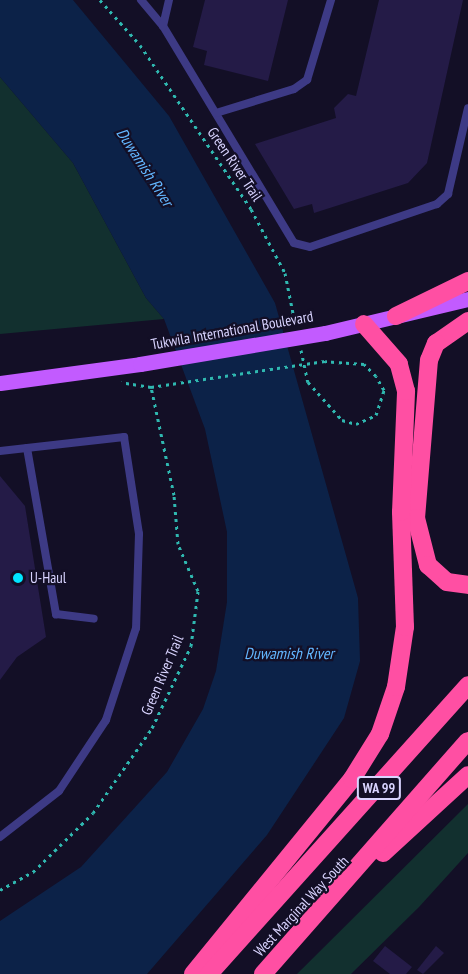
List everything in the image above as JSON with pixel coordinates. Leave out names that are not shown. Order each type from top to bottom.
[{"type":"highway","points":[[396,316],[468,281]]},
{"type":"highway","points":[[468,321],[436,343],[429,360],[416,518],[428,565],[447,582],[468,585]]},
{"type":"highway","points":[[193,974],[352,779],[380,734],[396,687],[405,627],[401,512],[406,391],[399,364],[364,324]]},
{"type":"highway","name":"West Marginal Way South","points":[[209,974],[292,885],[468,685]]},
{"type":"highway","name":"WA 99","points":[[366,862],[468,741]]},
{"type":"highway","points":[[366,862],[394,846],[468,776]]},
{"type":"highway","name":"West Marginal Way South","points":[[263,974],[366,862]]},
{"type":"main road","name":"Tukwila International Boulevard","points":[[0,383],[140,364],[325,333],[468,299]]},
{"type":"lane","points":[[141,0],[163,26],[294,243],[310,247],[437,204],[448,194],[468,108]]},
{"type":"lane","points":[[163,26],[169,0]]},
{"type":"lane","points":[[216,113],[294,89],[307,80],[331,0]]},
{"type":"lane","points":[[0,451],[124,437],[140,534],[136,628],[106,720],[59,791],[0,837]]},
{"type":"lane","points":[[27,448],[56,614],[94,619]]},
{"type":"path","name":"Green River Trail","points":[[99,0],[140,45],[251,209],[285,273],[296,327]]},
{"type":"path","name":"Green River Trail","points":[[0,890],[33,872],[93,813],[152,728],[191,646],[198,591],[178,544],[174,495],[151,387],[325,361],[364,364],[376,376],[384,390],[376,415],[356,424],[328,406],[308,382],[298,338]]},
{"type":"green space","points":[[0,77],[73,163],[146,298],[164,319],[0,334]]},
{"type":"green space","points":[[468,804],[468,853],[419,907],[351,974],[297,974]]},
{"type":"water","name":"Duwamish River","points":[[0,0],[73,0],[169,116],[275,303],[358,598],[360,661],[344,718],[267,835],[147,974],[0,974],[0,921],[81,867],[167,772],[203,709],[216,671],[227,602],[227,532],[205,429],[164,319],[146,298],[73,163],[0,77]]},
{"type":"building","points":[[205,0],[288,0],[268,81],[204,65],[207,51],[193,47]]},
{"type":"building","points":[[379,0],[463,0],[427,163],[408,183],[314,213],[312,204],[294,209],[255,144],[336,118],[334,108],[348,94],[356,96]]},
{"type":"building","name":"U-Haul","points":[[0,476],[25,506],[46,637],[17,657],[0,680]]},
{"type":"building","points":[[385,946],[412,967],[406,974],[390,974],[373,961]]},
{"type":"building","points":[[436,946],[444,953],[423,974],[417,970]]},
{"type":"place","name":"U-Haul","points":[[18,578]]}]
